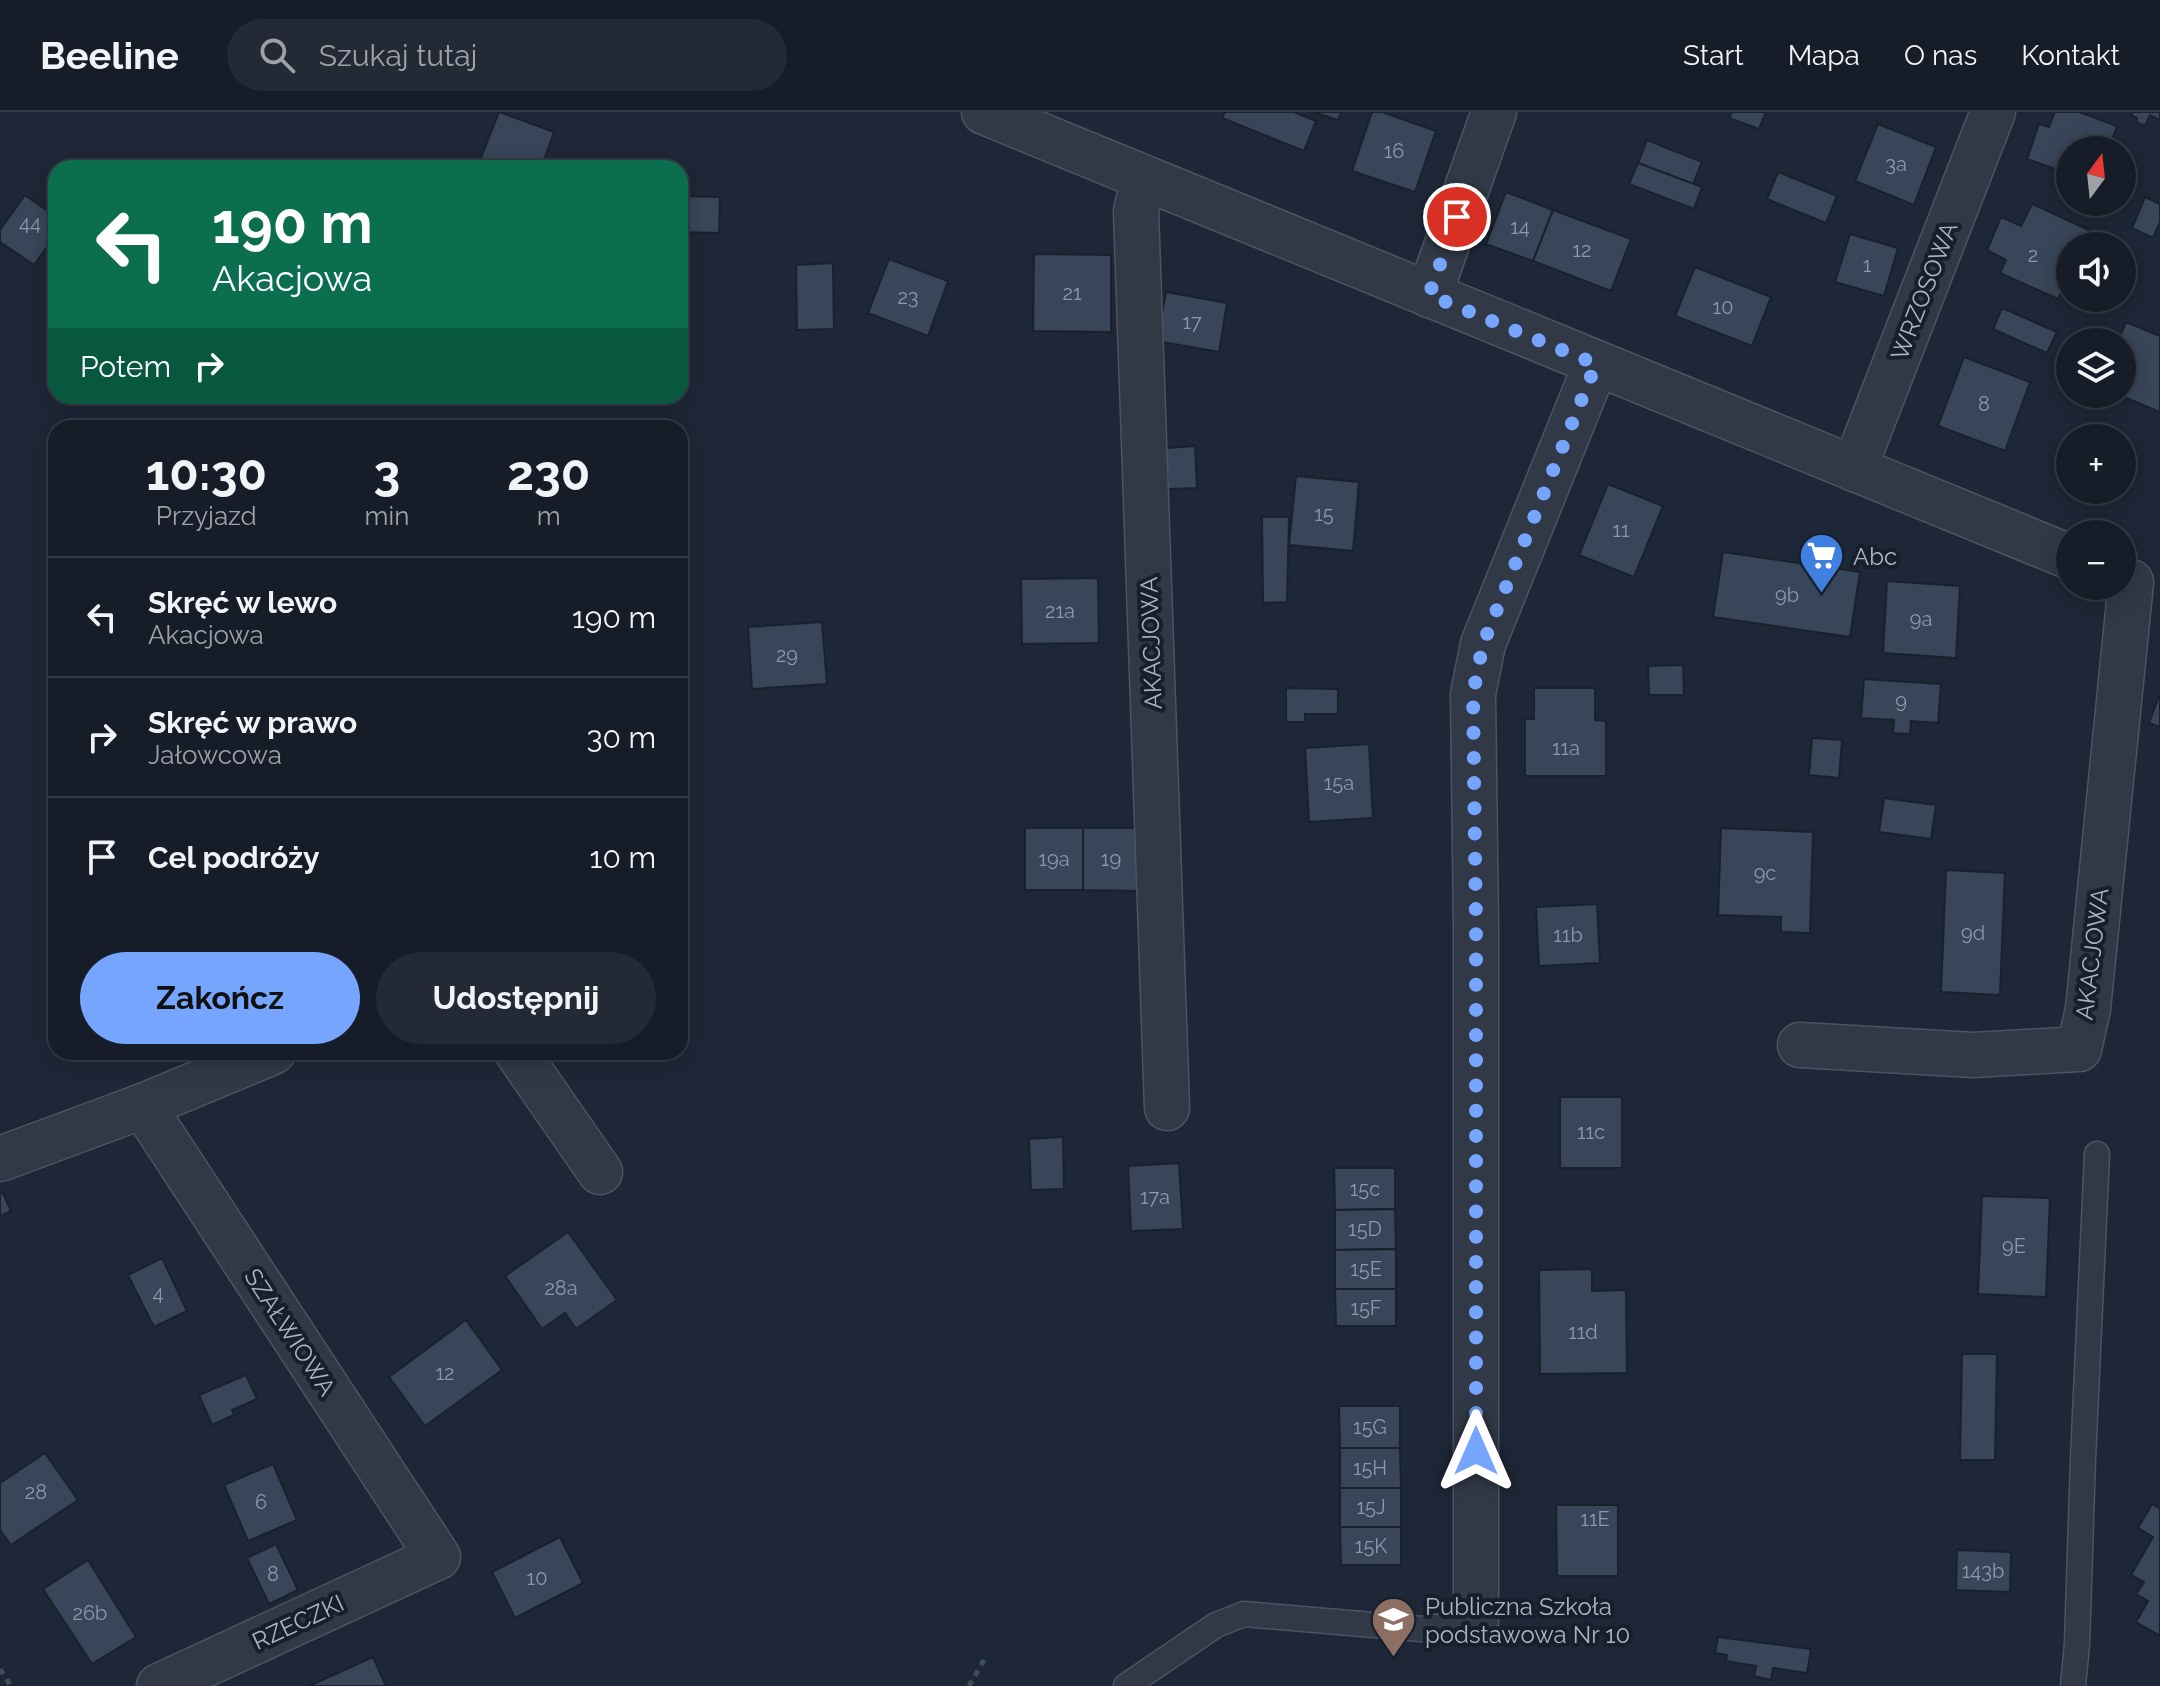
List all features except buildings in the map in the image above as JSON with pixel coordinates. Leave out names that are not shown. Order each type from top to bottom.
[{"type":"street","points":[[984,112],[2056,551]]},
{"type":"street","points":[[1429,295],[1494,112]]},
{"type":"street","name":"WRZOSOWA","points":[[1854,469],[1993,112]]},
{"type":"street","name":"AKACJOWA","points":[[1144,178],[1136,211],[1167,1108]]},
{"type":"street","points":[[1476,1622],[1473,694],[1483,644],[1596,364]]},
{"type":"street","name":"AKACJOWA","points":[[1800,1045],[1974,1055],[2079,1049],[2088,1009],[2138,585]]},
{"type":"street","points":[[0,1159],[143,1106],[254,1060]]},
{"type":"street","points":[[523,1060],[600,1172]]},
{"type":"street","name":"SZAŁWIOWA","points":[[143,1106],[438,1557]]},
{"type":"street","name":"RZECZKI","points":[[159,1686],[438,1557]]},
{"type":"lane","points":[[2073,1686],[2097,1154]]},
{"type":"lane","points":[[1126,1686],[1216,1625],[1244,1614],[1421,1629],[1476,1622]]},
{"type":"path","points":[[969,1686],[987,1655]]},
{"type":"path","points":[[0,1669],[11,1686]]},
{"type":"place","name":"Abc","points":[[1822,595]]},
{"type":"place","name":"Publiczna Szkoła podstawowa Nr 10","points":[[1394,1659]]},
{"type":"route","points":[[1457,217],[1429,295],[1596,364],[1483,644],[1473,694],[1476,1451]]}]
